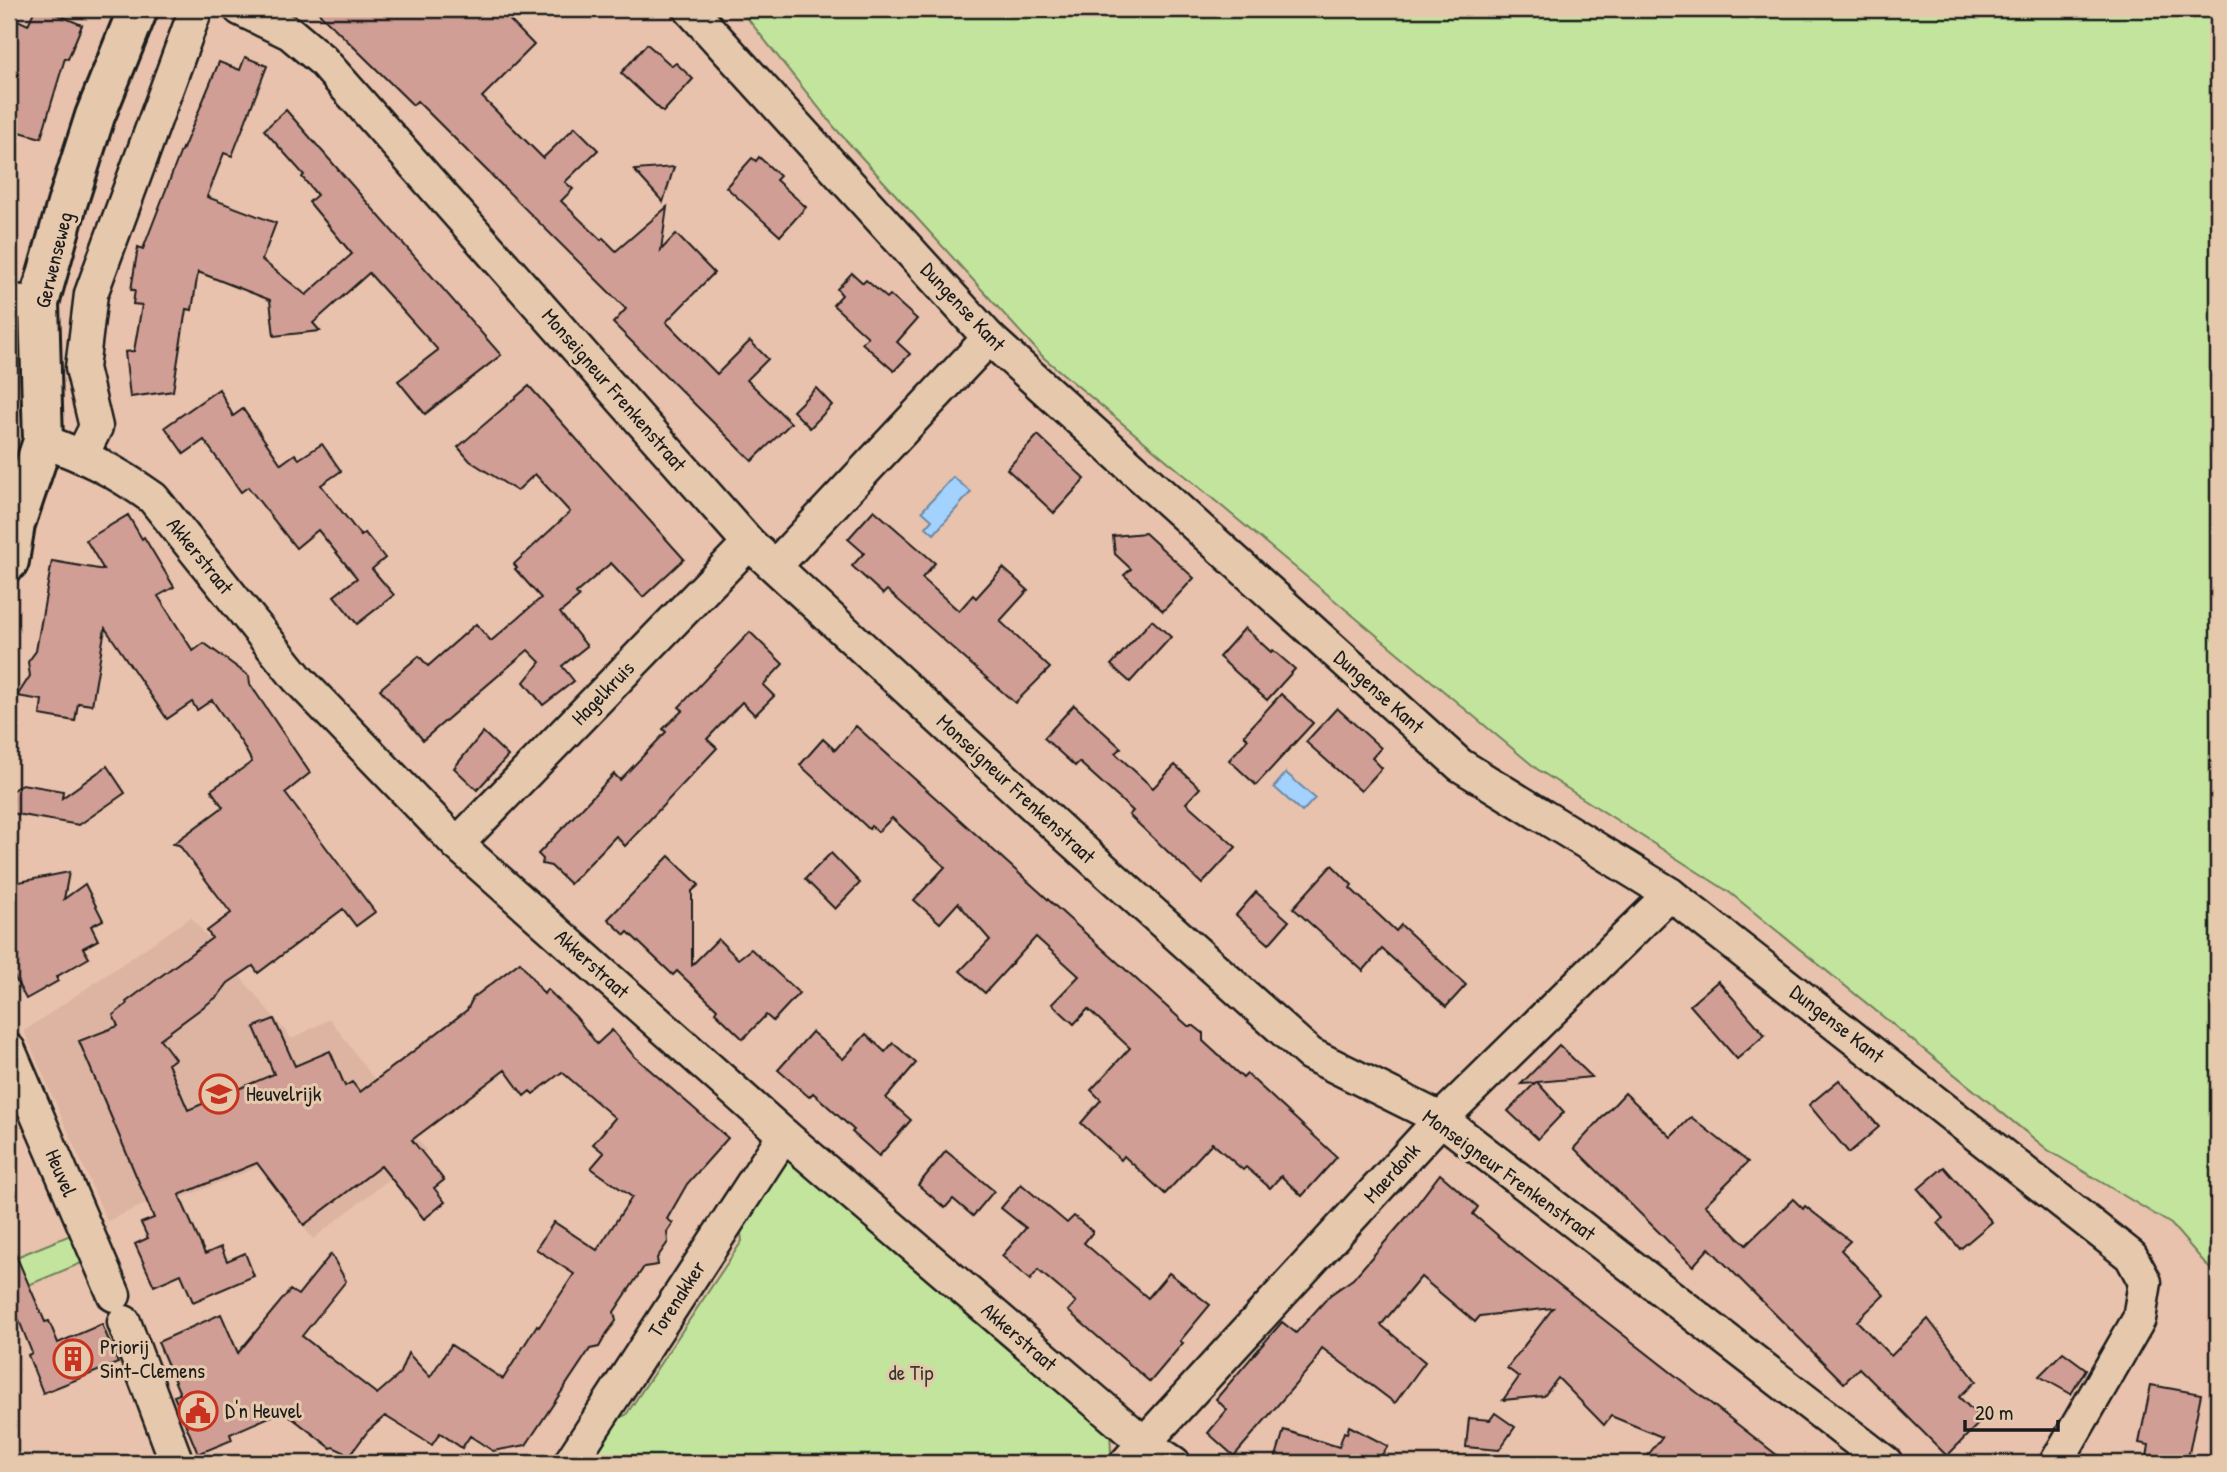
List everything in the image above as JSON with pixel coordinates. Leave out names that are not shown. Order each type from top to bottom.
[{"type":"street","name":"Gerwenseweg","points":[[9,561],[15,524],[43,441],[24,302],[138,9]]},
{"type":"street","points":[[82,456],[96,427],[82,368],[91,293],[196,9]]},
{"type":"street","name":"Monseigneur Frenkenstraat","points":[[240,9],[290,33],[322,60],[749,543],[1070,839],[1310,1054],[1441,1119],[1886,1463]]},
{"type":"street","name":"Dungense Kant","points":[[690,9],[989,338],[1460,765],[1671,894],[2132,1256],[2144,1282],[2139,1320],[2056,1463]]},
{"type":"street","points":[[775,566],[989,338]]},
{"type":"street","name":"Akkerstraat","points":[[43,441],[123,476],[153,498],[299,679],[457,844],[1135,1453],[1174,1463]]},
{"type":"street","name":"Hagelkruis","points":[[457,844],[749,543]]},
{"type":"street","name":"Maerdonk","points":[[1135,1453],[1441,1119],[1671,894]]},
{"type":"street","name":"Heuvel","points":[[9,1051],[119,1309],[177,1463]]},
{"type":"street","name":"Torenakker","points":[[570,1463],[784,1135]]},
{"type":"shaded area","name":"Heuvelrijk","points":[[191,917],[292,1039],[330,1019],[426,1150],[313,1239],[258,1167],[167,1204],[164,1196],[107,1221],[24,1031]]},
{"type":"green space","points":[[740,9],[2218,9],[2218,1278],[2171,1224],[2048,1150],[1729,892],[1537,769],[1044,358],[835,128]]},
{"type":"green space","name":"de Tip","points":[[795,1157],[1110,1426],[1111,1454],[1103,1463],[583,1463],[610,1421],[626,1415],[742,1241],[740,1225],[782,1161]]},
{"type":"green space","points":[[73,1234],[84,1262],[9,1293],[9,1260]]},
{"type":"water","points":[[953,477],[971,492],[934,534],[926,527],[932,520],[922,511]]},
{"type":"water","points":[[1286,773],[1315,798],[1302,812],[1274,787]]},
{"type":"building","points":[[35,9],[44,9],[82,25],[68,59],[65,58],[41,138],[9,129],[9,16],[28,25]]},
{"type":"building","points":[[315,9],[499,9],[534,45],[482,97],[543,158],[575,127],[598,150],[565,182],[573,189],[561,201],[616,251],[667,207],[661,250],[676,234],[714,273],[666,322],[717,374],[750,341],[768,359],[747,380],[791,423],[752,461],[613,323],[626,309],[417,101],[413,105]]},
{"type":"building","points":[[647,44],[672,66],[676,63],[693,79],[663,112],[621,73]]},
{"type":"building","points":[[245,57],[267,66],[232,156],[224,153],[207,197],[276,223],[262,260],[306,295],[352,254],[309,202],[317,195],[302,177],[304,175],[264,130],[286,110],[501,355],[425,414],[398,381],[438,350],[369,273],[313,323],[320,331],[274,336],[270,300],[198,272],[192,310],[186,309],[173,391],[130,397],[125,352],[134,351],[142,305],[133,304],[135,290],[131,290],[138,247],[143,249],[219,62],[240,70]]},
{"type":"building","points":[[759,157],[780,176],[776,180],[806,207],[780,236],[726,187],[752,158],[756,161]]},
{"type":"building","points":[[674,167],[663,202],[634,170]]},
{"type":"building","points":[[852,273],[863,283],[866,280],[887,298],[890,295],[917,319],[897,342],[910,354],[894,371],[862,343],[868,337],[833,305],[842,295],[837,289]]},
{"type":"building","points":[[529,386],[684,559],[643,597],[611,563],[576,593],[579,597],[560,613],[587,646],[562,666],[574,681],[543,705],[524,682],[540,662],[528,650],[423,740],[380,689],[419,656],[428,666],[476,624],[491,641],[541,598],[515,569],[517,568],[514,564],[570,512],[535,474],[517,491],[470,461],[458,447]]},
{"type":"building","points":[[816,388],[832,405],[810,428],[793,411]]},
{"type":"building","points":[[219,389],[233,416],[243,409],[281,464],[295,454],[299,459],[322,444],[341,471],[321,485],[361,536],[365,533],[385,558],[372,569],[394,595],[357,624],[334,596],[357,578],[318,530],[296,548],[248,487],[241,492],[204,440],[184,454],[165,427]]},
{"type":"building","points":[[1038,435],[1085,479],[1054,513],[1007,469]]},
{"type":"building","points":[[874,510],[935,563],[922,578],[959,611],[973,595],[976,598],[1003,568],[1028,590],[1000,621],[1050,668],[1015,703],[887,590],[883,594],[852,566],[864,553],[848,539]]},
{"type":"building","points":[[128,515],[174,587],[158,596],[193,651],[204,643],[249,676],[250,684],[310,773],[285,793],[375,912],[356,926],[343,909],[258,973],[253,966],[228,983],[218,996],[160,1039],[175,1059],[168,1064],[188,1110],[274,1074],[254,1027],[274,1019],[295,1066],[330,1051],[345,1086],[352,1082],[360,1092],[467,1010],[473,998],[520,962],[544,994],[547,989],[576,1017],[597,1044],[612,1030],[634,1056],[728,1138],[687,1184],[667,1219],[673,1223],[667,1232],[668,1242],[657,1258],[658,1265],[644,1267],[614,1312],[616,1321],[599,1347],[590,1349],[526,1445],[493,1451],[470,1436],[462,1448],[440,1433],[432,1445],[385,1416],[368,1431],[350,1455],[331,1448],[283,1411],[230,1434],[232,1440],[198,1454],[174,1396],[180,1394],[158,1342],[221,1314],[238,1353],[290,1290],[298,1295],[331,1254],[346,1281],[302,1336],[377,1394],[399,1375],[408,1353],[430,1377],[451,1345],[503,1379],[574,1274],[536,1249],[554,1222],[597,1250],[632,1197],[591,1168],[604,1153],[593,1144],[615,1118],[562,1072],[533,1094],[530,1091],[524,1096],[505,1070],[412,1140],[444,1180],[434,1188],[445,1202],[424,1219],[381,1166],[304,1225],[257,1163],[179,1195],[205,1254],[221,1247],[227,1261],[245,1253],[254,1276],[193,1302],[181,1274],[154,1286],[135,1244],[148,1238],[141,1223],[154,1218],[79,1041],[118,1026],[113,1015],[127,1004],[126,1002],[212,938],[207,931],[231,913],[179,845],[173,844],[223,807],[211,790],[252,762],[212,700],[197,710],[192,702],[167,719],[105,628],[92,705],[78,703],[75,721],[40,715],[42,700],[17,696],[30,676],[28,662],[36,651],[52,561],[104,570],[86,540]]},
{"type":"building","points":[[1145,533],[1194,578],[1163,611],[1124,575],[1131,569],[1115,554],[1113,536]]},
{"type":"building","points":[[1152,620],[1171,637],[1130,682],[1111,665]]},
{"type":"building","points":[[1245,628],[1295,669],[1267,700],[1219,657]]},
{"type":"building","points":[[750,632],[783,664],[763,685],[774,696],[755,715],[742,702],[707,739],[717,748],[625,846],[616,836],[570,884],[551,866],[542,864],[543,859],[538,854],[614,774],[620,780],[666,732],[663,729],[683,710],[679,707]]},
{"type":"building","points":[[1281,694],[1313,723],[1256,785],[1229,760],[1248,739],[1244,735]]},
{"type":"building","points":[[1074,705],[1121,748],[1115,753],[1153,788],[1175,765],[1200,788],[1186,803],[1236,847],[1202,884],[1129,815],[1133,811],[1079,762],[1075,766],[1044,738]]},
{"type":"building","points":[[1337,708],[1381,748],[1372,758],[1382,768],[1361,791],[1306,742]]},
{"type":"building","points":[[856,726],[1188,1026],[1194,1026],[1203,1033],[1203,1041],[1243,1078],[1247,1074],[1337,1157],[1302,1196],[1281,1176],[1270,1188],[1246,1167],[1243,1170],[1212,1143],[1165,1194],[1124,1156],[1121,1160],[1081,1123],[1101,1100],[1091,1090],[1130,1048],[1088,1009],[1074,1024],[1052,1004],[1079,976],[1036,937],[985,993],[960,971],[990,940],[958,903],[940,923],[914,900],[945,867],[892,818],[878,832],[871,826],[869,829],[800,765],[823,739],[835,750]]},
{"type":"building","points":[[483,732],[508,756],[477,790],[454,768]]},
{"type":"building","points":[[107,766],[125,793],[79,825],[10,813],[13,799],[10,792],[22,784],[63,791],[62,798]]},
{"type":"building","points":[[831,853],[860,883],[835,909],[805,879]]},
{"type":"building","points":[[669,856],[699,885],[692,891],[692,965],[718,939],[738,959],[751,949],[799,993],[773,1021],[766,1015],[743,1039],[715,1012],[717,1009],[677,971],[673,975],[628,932],[625,935],[608,919]]},
{"type":"building","points":[[1332,865],[1352,885],[1350,888],[1396,931],[1401,925],[1466,985],[1446,1007],[1382,949],[1363,971],[1293,908]]},
{"type":"building","points":[[69,872],[64,899],[85,884],[103,920],[91,926],[98,940],[83,948],[89,958],[56,977],[58,981],[26,999],[9,967],[9,884]]},
{"type":"building","points":[[1256,892],[1289,921],[1269,944],[1236,915]]},
{"type":"building","points":[[1718,981],[1765,1035],[1737,1059],[1690,1005]]},
{"type":"building","points":[[812,1032],[843,1059],[866,1034],[885,1052],[893,1043],[916,1063],[886,1098],[911,1120],[879,1156],[813,1093],[809,1097],[778,1070]]},
{"type":"building","points":[[1559,1045],[1592,1077],[1537,1082],[1564,1112],[1538,1139],[1508,1111],[1535,1083],[1521,1084]]},
{"type":"building","points":[[1839,1080],[1879,1127],[1849,1153],[1809,1105]]},
{"type":"building","points":[[1625,1093],[1671,1137],[1691,1117],[1748,1162],[1705,1205],[1746,1245],[1793,1199],[1803,1209],[1805,1206],[1850,1241],[1841,1250],[1884,1295],[1857,1321],[1891,1356],[1928,1319],[1976,1381],[1959,1397],[1982,1420],[1947,1456],[1859,1368],[1844,1383],[1709,1248],[1693,1266],[1574,1148]]},
{"type":"building","points":[[946,1151],[994,1191],[973,1216],[953,1199],[945,1208],[918,1185]]},
{"type":"building","points":[[1944,1167],[1992,1222],[1960,1249],[1938,1223],[1943,1218],[1918,1189]]},
{"type":"building","points":[[1440,1174],[1478,1207],[1473,1214],[1516,1251],[1787,1463],[1642,1463],[1662,1437],[1611,1416],[1604,1425],[1558,1378],[1544,1396],[1503,1400],[1519,1377],[1507,1368],[1553,1308],[1480,1316],[1475,1322],[1421,1277],[1381,1325],[1425,1362],[1395,1403],[1322,1348],[1313,1364],[1234,1456],[1208,1433],[1227,1410],[1216,1399],[1282,1322],[1296,1333],[1330,1295],[1353,1279]]},
{"type":"building","points":[[1021,1184],[1067,1223],[1074,1216],[1093,1232],[1084,1243],[1148,1298],[1169,1273],[1210,1305],[1150,1382],[1068,1311],[1076,1302],[1038,1270],[1030,1280],[1002,1256],[1026,1228],[1001,1208]]},
{"type":"building","name":"Priorij Sint-Clemens","points":[[15,1253],[45,1322],[49,1321],[58,1343],[102,1324],[118,1363],[43,1393],[28,1355],[32,1353],[9,1295],[9,1256]]},
{"type":"building","points":[[2063,1352],[2086,1369],[2071,1394],[2039,1376]]},
{"type":"building","points":[[2151,1385],[2201,1394],[2187,1463],[2146,1463],[2149,1445],[2139,1443]]},
{"type":"building","points":[[1495,1413],[1515,1427],[1499,1450],[1466,1447],[1469,1418],[1490,1420]]},
{"type":"building","points":[[1349,1426],[1388,1446],[1376,1463],[1274,1463],[1284,1430],[1339,1447]]},
{"type":"place","name":"Heuvelrijk","points":[[219,1094]]},
{"type":"place","name":"Priorij Sint-Clemens","points":[[73,1359]]},
{"type":"place","name":"D'n Heuvel","points":[[198,1411]]}]
